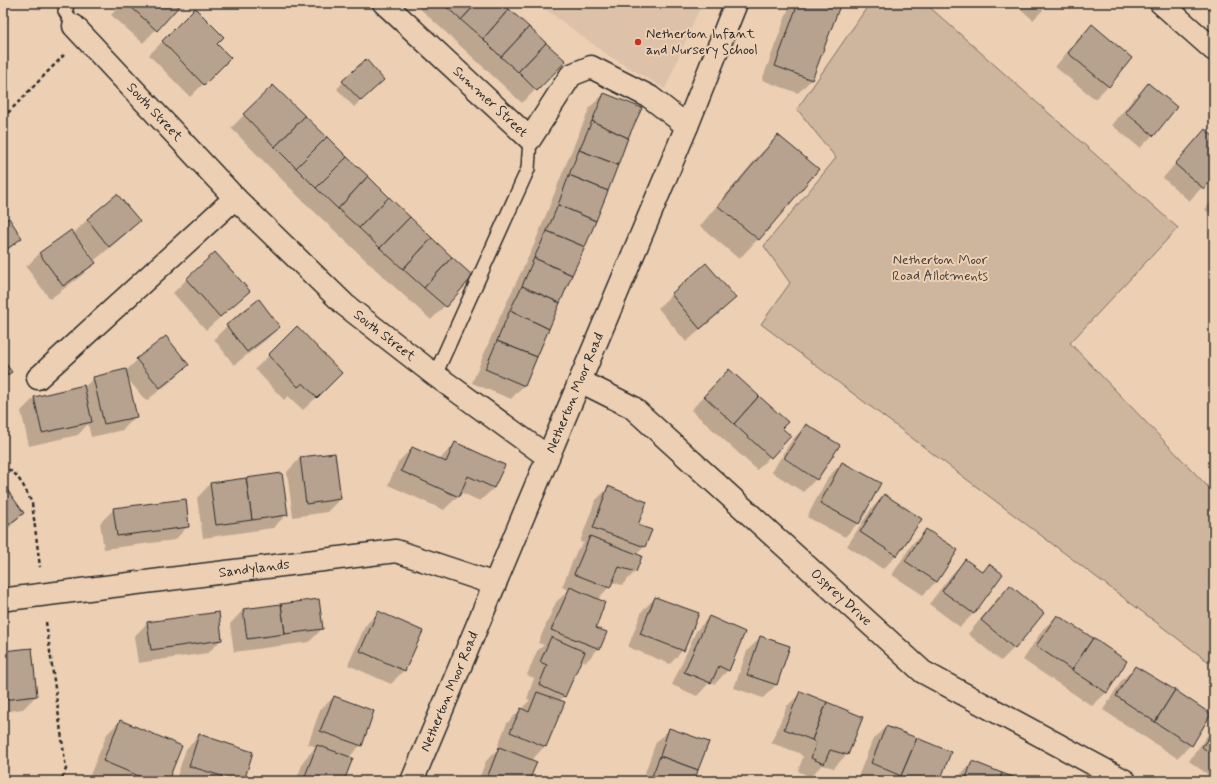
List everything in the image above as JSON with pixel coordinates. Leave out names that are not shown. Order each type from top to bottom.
[{"type":"street","name":"Summer Street","points":[[384,3],[530,139],[571,74],[591,68],[650,97],[687,126]]},
{"type":"street","name":"Netherton Moor Road","points":[[412,781],[687,126],[736,3]]},
{"type":"street","points":[[1161,3],[1214,50]]},
{"type":"street","name":"South Street","points":[[79,31],[235,198],[345,305],[435,375],[548,457]]},
{"type":"street","points":[[38,378],[235,198]]},
{"type":"street","name":"Osprey Drive","points":[[580,381],[632,407],[923,672],[1125,781]]},
{"type":"street","name":"Sandylands","points":[[8,599],[396,551],[495,584]]},
{"type":"lane","points":[[68,3],[65,11],[79,31]]},
{"type":"lane","points":[[435,375],[528,169],[530,139]]},
{"type":"path","points":[[3,118],[79,31]]},
{"type":"path","points":[[3,465],[20,480],[32,503],[66,769],[61,781]]},
{"type":"shaded area","name":"Netherton Infant and Nursery School","points":[[537,3],[702,3],[665,89],[609,56]]},
{"type":"green space","name":"Netherton Moor Road Allotments","points":[[870,3],[925,3],[1178,228],[1070,343],[1214,493],[1214,666],[761,324],[790,283],[764,246],[836,158],[797,109]]},
{"type":"building","points":[[127,3],[182,3],[157,31]]},
{"type":"building","points":[[442,3],[477,3],[461,20]]},
{"type":"building","points":[[477,3],[503,3],[509,9],[483,39],[461,20]]},
{"type":"building","points":[[798,3],[841,3],[812,80],[775,66]]},
{"type":"building","points":[[195,8],[224,37],[217,44],[231,58],[204,85],[162,41]]},
{"type":"building","points":[[509,9],[529,27],[501,57],[483,39]]},
{"type":"building","points":[[1092,24],[1132,58],[1109,87],[1068,53]]},
{"type":"building","points":[[529,27],[546,43],[518,72],[501,57]]},
{"type":"building","points":[[546,43],[566,61],[537,91],[518,72]]},
{"type":"building","points":[[366,59],[384,80],[361,101],[342,81]]},
{"type":"building","points":[[1148,83],[1177,107],[1154,136],[1125,112]]},
{"type":"building","points":[[273,85],[305,116],[275,147],[243,114]]},
{"type":"building","points":[[604,93],[642,108],[628,138],[592,121]]},
{"type":"building","points":[[305,116],[327,137],[296,168],[275,147]]},
{"type":"building","points":[[592,121],[628,138],[618,165],[579,150]]},
{"type":"building","points":[[1205,129],[1214,137],[1214,176],[1204,189],[1175,164]]},
{"type":"building","points":[[778,135],[819,169],[759,240],[718,206]]},
{"type":"building","points":[[327,137],[347,157],[316,188],[296,168]]},
{"type":"building","points":[[579,150],[618,165],[608,191],[569,175]]},
{"type":"building","points":[[347,157],[368,176],[338,209],[316,188]]},
{"type":"building","points":[[569,175],[608,191],[596,221],[558,205]]},
{"type":"building","points":[[368,176],[389,197],[359,228],[338,209]]},
{"type":"building","points":[[117,194],[140,221],[109,247],[87,219]]},
{"type":"building","points":[[389,197],[410,217],[380,248],[359,228]]},
{"type":"building","points":[[558,205],[596,221],[585,247],[547,231]]},
{"type":"building","points":[[410,217],[432,238],[403,269],[380,248]]},
{"type":"building","points":[[9,218],[22,238],[3,252],[3,222]]},
{"type":"building","points":[[71,230],[96,263],[63,286],[39,253]]},
{"type":"building","points":[[547,231],[585,247],[572,275],[534,258]]},
{"type":"building","points":[[432,238],[452,257],[424,288],[403,269]]},
{"type":"building","points":[[215,252],[250,291],[220,317],[186,279]]},
{"type":"building","points":[[452,257],[473,276],[446,307],[424,288]]},
{"type":"building","points":[[534,258],[572,275],[560,303],[522,286]]},
{"type":"building","points":[[706,263],[736,298],[700,329],[671,294]]},
{"type":"building","points":[[522,286],[560,303],[549,329],[510,310]]},
{"type":"building","points":[[259,299],[280,327],[247,352],[226,325]]},
{"type":"building","points":[[510,310],[549,329],[537,357],[497,341]]},
{"type":"building","points":[[297,326],[342,373],[317,398],[303,383],[298,387],[268,355]]},
{"type":"building","points":[[166,336],[189,365],[160,388],[136,359]]},
{"type":"building","points":[[497,341],[537,357],[525,386],[485,369]]},
{"type":"building","points":[[3,360],[12,372],[3,378]]},
{"type":"building","points":[[126,369],[137,417],[104,424],[93,377]]},
{"type":"building","points":[[729,369],[759,396],[734,424],[704,396]]},
{"type":"building","points":[[84,385],[92,422],[42,433],[34,397]]},
{"type":"building","points":[[759,396],[788,422],[782,428],[791,436],[771,458],[734,424]]},
{"type":"building","points":[[806,424],[840,445],[817,480],[784,458]]},
{"type":"building","points":[[455,442],[505,465],[494,488],[468,476],[459,497],[401,471],[412,447],[446,462]]},
{"type":"building","points":[[335,453],[341,499],[306,504],[300,457]]},
{"type":"building","points":[[842,462],[881,483],[859,524],[820,503]]},
{"type":"building","points":[[282,473],[288,515],[252,520],[246,478]]},
{"type":"building","points":[[246,478],[252,520],[216,525],[210,483]]},
{"type":"building","points":[[3,484],[24,513],[3,529]]},
{"type":"building","points":[[608,486],[647,502],[638,525],[652,530],[645,547],[593,528]]},
{"type":"building","points":[[884,494],[922,519],[897,556],[860,532]]},
{"type":"building","points":[[186,499],[189,527],[117,536],[113,508]]},
{"type":"building","points":[[926,529],[958,550],[937,582],[905,561]]},
{"type":"building","points":[[590,536],[642,556],[636,572],[619,567],[610,588],[574,574]]},
{"type":"building","points":[[965,559],[983,572],[989,564],[1003,574],[974,614],[942,591]]},
{"type":"building","points":[[1010,585],[1044,613],[1015,649],[981,620]]},
{"type":"building","points":[[570,587],[605,602],[596,628],[607,632],[600,649],[551,630]]},
{"type":"building","points":[[655,597],[699,613],[684,651],[640,634]]},
{"type":"building","points":[[319,599],[323,629],[285,634],[281,604]]},
{"type":"building","points":[[281,604],[285,634],[247,639],[243,609]]},
{"type":"building","points":[[378,611],[423,631],[405,671],[360,651]]},
{"type":"building","points":[[219,612],[222,640],[151,650],[147,622]]},
{"type":"building","points":[[1057,615],[1093,638],[1072,670],[1036,646]]},
{"type":"building","points":[[709,616],[745,632],[729,671],[719,666],[711,683],[684,672]]},
{"type":"building","points":[[760,636],[790,646],[777,685],[747,675]]},
{"type":"building","points":[[551,637],[585,652],[565,697],[539,685],[547,665],[540,662]]},
{"type":"building","points":[[1093,638],[1127,661],[1107,693],[1072,670]]},
{"type":"building","points":[[32,648],[37,696],[3,700],[3,651]]},
{"type":"building","points":[[1135,666],[1175,690],[1155,722],[1116,696]]},
{"type":"building","points":[[1175,690],[1211,714],[1192,746],[1155,722]]},
{"type":"building","points":[[800,691],[827,702],[812,740],[784,729]]},
{"type":"building","points":[[537,692],[565,702],[546,747],[510,732],[521,708],[529,712]]},
{"type":"building","points":[[334,696],[374,711],[362,746],[320,731]]},
{"type":"building","points":[[827,702],[863,717],[848,755],[830,750],[824,764],[811,758],[816,743],[812,740]]},
{"type":"building","points":[[120,720],[182,746],[168,781],[151,781],[103,761]]},
{"type":"building","points":[[886,726],[917,738],[901,776],[871,763]]},
{"type":"building","points":[[669,728],[709,742],[698,770],[660,756]]},
{"type":"building","points":[[1214,730],[1214,756],[1202,747]]},
{"type":"building","points":[[199,734],[253,752],[244,781],[238,781],[189,766]]},
{"type":"building","points":[[917,738],[951,752],[940,781],[915,781],[901,776]]},
{"type":"building","points":[[317,745],[353,758],[344,781],[303,781]]},
{"type":"building","points":[[499,747],[537,762],[529,781],[494,781],[487,778]]},
{"type":"building","points":[[660,756],[698,770],[695,781],[650,781]]},
{"type":"building","points":[[972,761],[1002,773],[999,781],[965,781]]},
{"type":"building","points":[[1002,773],[1024,781],[999,781]]},
{"type":"place","name":"Netherton Infant and Nursery School","points":[[638,42]]}]
